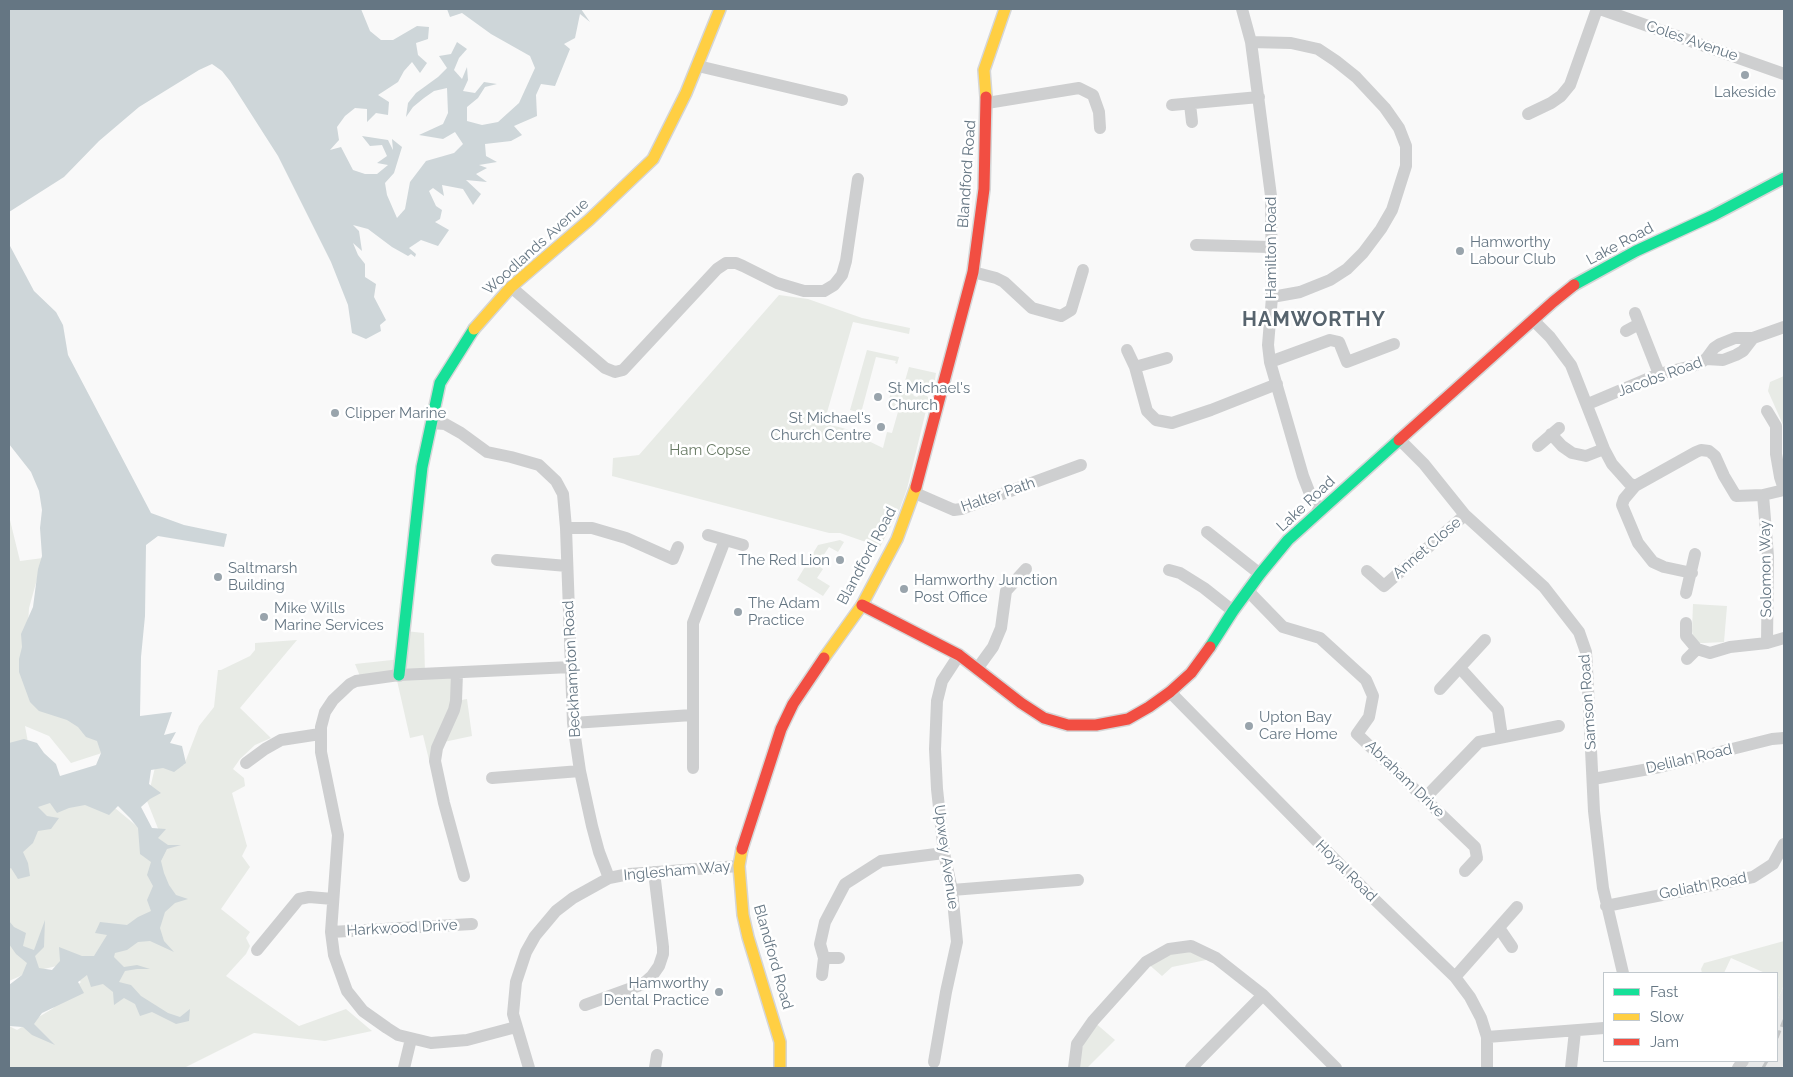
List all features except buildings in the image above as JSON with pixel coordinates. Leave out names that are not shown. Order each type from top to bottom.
[{"type":"street","name":"Woodlands Avenue","points":[[400,675],[422,468],[440,383],[470,333],[511,287],[588,220],[653,159],[698,66],[720,9]]},
{"type":"street","name":"Blandford Road","points":[[780,1068],[780,1042],[748,938],[743,915],[739,866],[748,825],[781,729],[793,704],[810,677],[862,604],[897,539],[915,493],[973,272],[984,189],[987,103],[984,70],[1005,9]]},
{"type":"street","name":"Hamilton Road","points":[[1242,9],[1251,42],[1271,196],[1270,247],[1272,297],[1268,345],[1270,362],[1303,476],[1312,499],[1321,510]]},
{"type":"street","points":[[1528,114],[1551,103],[1561,96],[1570,85],[1598,9]]},
{"type":"street","name":"Coles Avenue","points":[[1598,9],[1784,74]]},
{"type":"street","points":[[1251,42],[1291,43],[1318,49],[1336,61],[1356,76],[1385,108],[1398,128],[1406,146],[1406,166],[1392,210],[1381,229],[1363,253],[1347,269],[1330,280],[1300,292],[1272,297]]},
{"type":"street","points":[[698,66],[842,100]]},
{"type":"street","points":[[987,103],[1079,88],[1093,95],[1099,112],[1100,128]]},
{"type":"street","points":[[1172,105],[1259,98]]},
{"type":"street","points":[[1190,104],[1192,122]]},
{"type":"street","name":"Lake Road","points":[[862,604],[959,655],[1021,703],[1044,718],[1068,725],[1096,725],[1128,719],[1170,692],[1191,672],[1204,657],[1233,611],[1260,574],[1288,540],[1575,285],[1636,251],[1714,215],[1784,178]]},
{"type":"street","points":[[511,287],[605,368],[615,372],[623,370],[722,265],[736,263],[777,283],[804,291],[817,292],[829,288],[839,280],[846,261],[858,179]]},
{"type":"street","points":[[1196,245],[1270,247]]},
{"type":"street","points":[[973,272],[1004,282],[1032,308],[1061,316],[1071,310],[1083,270]]},
{"type":"street","points":[[1626,331],[1637,318],[1659,374]]},
{"type":"street","points":[[1534,320],[1550,337],[1571,365],[1588,404],[1604,449],[1612,464],[1629,483],[1636,486]]},
{"type":"street","name":"Jacobs Road","points":[[1588,404],[1659,374],[1696,365],[1706,359],[1723,360],[1736,355],[1743,351],[1753,338],[1784,327]]},
{"type":"street","points":[[1270,362],[1330,340],[1339,342],[1347,362],[1394,344]]},
{"type":"street","points":[[1127,350],[1135,367],[1147,411],[1156,420],[1172,423],[1218,408],[1277,384]]},
{"type":"street","points":[[1135,367],[1167,358]]},
{"type":"street","points":[[1692,573],[1664,567],[1652,562],[1646,556],[1623,510],[1624,499],[1636,486],[1696,452],[1706,450],[1717,458],[1735,496],[1763,495],[1784,490],[1776,454],[1776,426],[1767,411]]},
{"type":"street","name":"Beckhampton Road","points":[[432,423],[445,424],[487,452],[539,465],[556,481],[563,494],[566,528],[573,723],[580,771],[599,852],[609,878]]},
{"type":"street","points":[[1538,446],[1555,431],[1562,446],[1572,453],[1586,456],[1604,449]]},
{"type":"street","name":"Samson Road","points":[[1400,440],[1424,464],[1465,515],[1544,587],[1579,632],[1586,652],[1594,811],[1606,906],[1623,972]]},
{"type":"street","name":"Halter Path","points":[[915,493],[954,510],[962,510],[1081,465]]},
{"type":"street","name":"Solomon Way","points":[[1763,495],[1768,556],[1767,643]]},
{"type":"street","name":"Annet Close","points":[[1367,570],[1384,586],[1465,515]]},
{"type":"street","points":[[566,528],[592,528],[600,530],[626,538],[674,559],[678,547]]},
{"type":"street","points":[[1207,532],[1260,574]]},
{"type":"street","points":[[708,534],[744,545]]},
{"type":"street","points":[[693,768],[694,623],[726,540]]},
{"type":"street","points":[[1686,594],[1695,554]]},
{"type":"street","points":[[497,560],[567,566]]},
{"type":"street","points":[[977,669],[993,647],[1001,628],[1006,591],[1026,570]]},
{"type":"street","points":[[1169,570],[1180,573],[1204,588],[1233,611]]},
{"type":"street","name":"Abraham Drive","points":[[1248,591],[1283,627],[1320,638],[1366,680],[1373,696],[1369,717],[1357,734],[1475,847],[1477,858],[1465,871]]},
{"type":"street","points":[[1686,623],[1686,636],[1697,649],[1710,653],[1730,647],[1767,643],[1784,638]]},
{"type":"street","points":[[1440,689],[1485,640]]},
{"type":"street","points":[[1687,659],[1697,649]]},
{"type":"street","name":"Upwey Avenue","points":[[934,1062],[957,942],[952,890],[944,853],[935,749],[938,701],[942,681],[959,655]]},
{"type":"street","name":"Harkwood Drive","points":[[516,1027],[467,1040],[431,1044],[398,1035],[375,1021],[356,1003],[347,991],[334,955],[331,932],[338,835],[321,752],[320,734],[325,712],[333,700],[350,684],[356,681],[400,675],[571,667]]},
{"type":"street","points":[[1460,668],[1498,710],[1502,738]]},
{"type":"street","points":[[457,673],[454,710],[437,748],[436,761],[464,876]]},
{"type":"street","name":"Hoyal Road","points":[[1170,692],[1373,898],[1454,977],[1470,997],[1481,1018],[1487,1037],[1487,1068]]},
{"type":"street","points":[[573,723],[692,715]]},
{"type":"street","points":[[1425,798],[1479,742],[1559,726]]},
{"type":"street","points":[[246,763],[264,749],[282,740],[320,734]]},
{"type":"street","name":"Delilah Road","points":[[1593,779],[1660,767],[1784,738]]},
{"type":"street","points":[[492,778],[580,771]]},
{"type":"street","name":"Goliath Road","points":[[1606,906],[1753,876],[1773,864],[1784,844]]},
{"type":"street","points":[[444,857],[457,853]]},
{"type":"street","points":[[822,975],[824,958],[820,944],[825,922],[845,884],[881,861],[944,853]]},
{"type":"street","name":"Inglesham Way","points":[[529,1068],[513,1014],[516,982],[526,952],[535,936],[556,911],[573,898],[609,878],[629,874],[739,866]]},
{"type":"street","points":[[591,998],[643,984],[659,966],[663,948],[654,872]]},
{"type":"street","points":[[952,890],[1078,879]]},
{"type":"street","points":[[257,950],[299,899],[309,897],[333,899]]},
{"type":"street","points":[[1454,977],[1517,907]]},
{"type":"street","name":"Harkwood Drive","points":[[331,932],[472,924]]},
{"type":"street","points":[[1499,928],[1512,947]]},
{"type":"street","points":[[1074,1068],[1077,1044],[1094,1021],[1146,962],[1169,949],[1191,946],[1216,958],[1262,995],[1336,1068]]},
{"type":"street","points":[[824,958],[839,958]]},
{"type":"street","points":[[1191,1068],[1262,995]]},
{"type":"street","points":[[1487,1037],[1603,1028]]},
{"type":"street","points":[[1571,1068],[1575,1031]]},
{"type":"street","points":[[404,1068],[410,1038]]},
{"type":"shaded area","points":[[9,9],[361,9],[370,31],[381,40],[393,40],[417,26],[429,27],[428,39],[416,43],[418,55],[427,63],[420,73],[412,62],[398,82],[378,95],[389,102],[388,115],[376,113],[367,122],[367,109],[355,108],[345,116],[337,127],[339,140],[330,150],[341,147],[353,170],[365,174],[377,174],[388,165],[377,163],[387,156],[382,145],[370,146],[362,136],[388,140],[393,150],[392,139],[402,147],[394,173],[385,183],[387,195],[397,218],[405,209],[410,182],[426,161],[454,153],[463,144],[455,132],[443,139],[419,135],[443,124],[448,113],[447,88],[434,91],[424,98],[413,107],[406,117],[408,103],[416,93],[447,68],[439,56],[451,54],[457,42],[467,49],[459,58],[454,70],[462,79],[467,67],[468,80],[463,91],[475,93],[484,82],[497,84],[485,87],[478,98],[467,107],[467,121],[482,125],[498,122],[519,103],[535,68],[530,56],[491,34],[462,13],[450,17],[447,9],[581,9],[590,22],[580,14],[575,38],[564,44],[570,49],[555,86],[541,84],[536,95],[537,116],[514,126],[522,135],[511,141],[485,144],[486,156],[497,162],[479,165],[487,168],[476,174],[487,182],[466,180],[481,194],[473,205],[463,189],[442,185],[444,196],[433,188],[429,191],[436,206],[442,210],[440,219],[435,222],[449,230],[438,246],[421,240],[409,248],[416,254],[415,257],[411,254],[408,256],[368,229],[353,225],[359,231],[362,251],[353,243],[358,255],[365,264],[365,277],[376,284],[374,297],[386,320],[380,325],[381,331],[366,339],[352,333],[348,305],[331,262],[278,156],[230,81],[222,71],[212,64],[139,107],[99,141],[64,177],[9,212]]},
{"type":"shaded area","points":[[9,244],[34,291],[56,312],[63,325],[68,355],[151,513],[184,525],[227,534],[224,547],[158,536],[146,545],[140,716],[172,712],[164,735],[176,732],[170,743],[182,746],[186,763],[174,772],[163,768],[151,770],[149,784],[161,793],[141,807],[152,828],[166,829],[158,838],[168,845],[181,845],[167,849],[161,861],[169,885],[176,895],[188,899],[175,903],[165,912],[160,928],[164,941],[174,952],[150,941],[138,942],[127,950],[115,953],[114,957],[124,967],[137,965],[150,969],[125,971],[119,982],[131,985],[141,996],[168,1013],[180,1017],[190,1009],[189,1021],[176,1024],[152,1012],[140,1016],[135,1004],[124,998],[114,1005],[113,992],[103,984],[91,987],[87,975],[78,982],[84,993],[42,1013],[34,1024],[55,1045],[32,1035],[23,1027],[9,1026],[9,985],[22,975],[27,963],[16,954],[9,944],[9,921],[14,927],[26,933],[23,946],[34,950],[45,920],[44,947],[35,956],[39,968],[52,970],[60,961],[59,947],[82,956],[94,956],[107,935],[95,933],[100,922],[127,925],[151,911],[147,900],[153,886],[147,875],[151,862],[140,854],[138,828],[118,806],[109,815],[85,805],[69,808],[57,813],[50,803],[38,807],[47,816],[59,818],[51,829],[38,831],[33,843],[23,852],[28,863],[30,876],[18,879],[11,868],[9,869],[9,743],[24,739],[37,743],[44,753],[56,764],[60,776],[96,765],[101,753],[97,741],[86,737],[78,727],[67,720],[39,711],[30,702],[19,672],[19,659],[22,647],[21,634],[33,607],[38,569],[42,556],[40,528],[42,510],[39,491],[31,472],[9,444]]},
{"type":"shaded area","points":[[1784,985],[1784,1062],[1782,1068],[1746,1068],[1749,1062],[1778,1062],[1778,999]]},
{"type":"green space","name":"Ham Copse","points":[[779,295],[808,299],[862,318],[910,328],[909,334],[853,322],[824,423],[857,432],[856,435],[883,448],[887,432],[892,433],[898,412],[887,408],[892,388],[905,391],[906,389],[911,390],[914,396],[917,397],[921,393],[929,398],[907,489],[899,511],[880,547],[840,533],[829,533],[612,476],[613,458],[639,455]]},
{"type":"green space","points":[[867,350],[899,357],[897,364],[895,363],[896,361],[876,357],[861,413],[850,410]]},
{"type":"green space","points":[[909,367],[936,373],[934,385],[927,389],[907,384],[905,381]]},
{"type":"green space","points":[[1784,376],[1784,427],[1768,391],[1770,382]]},
{"type":"green space","points":[[1784,427],[1784,461],[1783,446]]},
{"type":"green space","points":[[9,516],[20,561],[43,558],[29,608],[25,677],[100,729],[105,752],[71,763],[49,736],[25,726],[30,753],[44,798],[115,808],[145,833],[159,831],[147,801],[157,759],[184,765],[199,726],[214,707],[218,670],[250,656],[255,650],[255,643],[297,640],[240,708],[271,738],[255,745],[240,759],[233,769],[244,778],[245,786],[232,793],[247,846],[242,856],[250,867],[221,909],[250,932],[246,938],[250,946],[246,954],[226,976],[299,1026],[346,1009],[372,1031],[325,1041],[254,1033],[184,1068],[9,1068],[9,1026],[17,1030],[52,1009],[81,982],[61,965],[27,973],[9,981]]},
{"type":"green space","points":[[840,540],[844,542],[838,552],[829,547],[817,565],[823,569],[817,578],[830,586],[823,596],[797,580],[818,545]]},
{"type":"green space","points":[[1693,604],[1727,606],[1724,642],[1699,643],[1693,638]]},
{"type":"green space","points":[[405,631],[424,633],[425,674],[457,673],[456,701],[467,699],[472,736],[439,743],[429,760],[423,735],[410,738],[396,676],[362,681],[355,664],[401,659]]},
{"type":"green space","points":[[1784,941],[1784,985],[1778,999],[1778,972],[1763,972],[1731,958],[1724,972],[1702,972],[1704,963]]},
{"type":"green space","points":[[1191,946],[1216,958],[1172,967],[1162,976],[1146,962]]},
{"type":"green space","points":[[1093,1021],[1115,1040],[1087,1068],[1074,1068]]},
{"type":"railway","points":[[1778,1035],[1784,1020]]},
{"type":"railway","points":[[1763,1068],[1766,1062]]},
{"type":"traffic: fast","points":[[1574,285],[1636,251],[1714,215],[1784,178]]},
{"type":"traffic: fast","points":[[399,675],[422,467],[440,383],[474,329]]},
{"type":"traffic: fast","points":[[1210,647],[1233,611],[1288,540],[1399,440]]},
{"type":"traffic: slow","points":[[474,329],[511,287],[589,220],[653,159],[686,93],[720,9]]},
{"type":"traffic: slow","points":[[986,97],[984,70],[1005,9]]},
{"type":"traffic: slow","points":[[824,658],[862,605],[897,539],[916,487]]},
{"type":"traffic: slow","points":[[742,849],[739,866],[743,915],[780,1042],[780,1068]]},
{"type":"traffic: jam","points":[[916,487],[973,272],[984,189],[986,97]]},
{"type":"traffic: jam","points":[[1399,440],[1574,285]]},
{"type":"traffic: jam","points":[[862,605],[959,655],[1021,703],[1044,718],[1068,725],[1096,725],[1128,719],[1170,692],[1191,673],[1210,647]]},
{"type":"traffic: jam","points":[[742,849],[781,729],[793,704],[824,658]]},
{"type":"place","name":"Lakeside","points":[[1745,75]]},
{"type":"place","name":"Hamworthy Labour Club","points":[[1460,251]]},
{"type":"place","name":"St Michael's Church","points":[[878,397]]},
{"type":"place","name":"Clipper Marine","points":[[335,413]]},
{"type":"place","name":"St Michael's Church Centre","points":[[881,427]]},
{"type":"place","name":"The Red Lion","points":[[840,560]]},
{"type":"place","name":"Saltmarsh Building","points":[[218,577]]},
{"type":"place","name":"Hamworthy Junction Post Office","points":[[904,589]]},
{"type":"place","name":"The Adam Practice","points":[[738,612]]},
{"type":"place","name":"Mike Wills Marine Services","points":[[264,617]]},
{"type":"place","name":"Upton Bay Care Home","points":[[1249,726]]},
{"type":"place","name":"Hamworthy Dental Practice","points":[[719,992]]},
{"type":"district","name":"HAMWORTHY","points":[[1314,320]]}]
